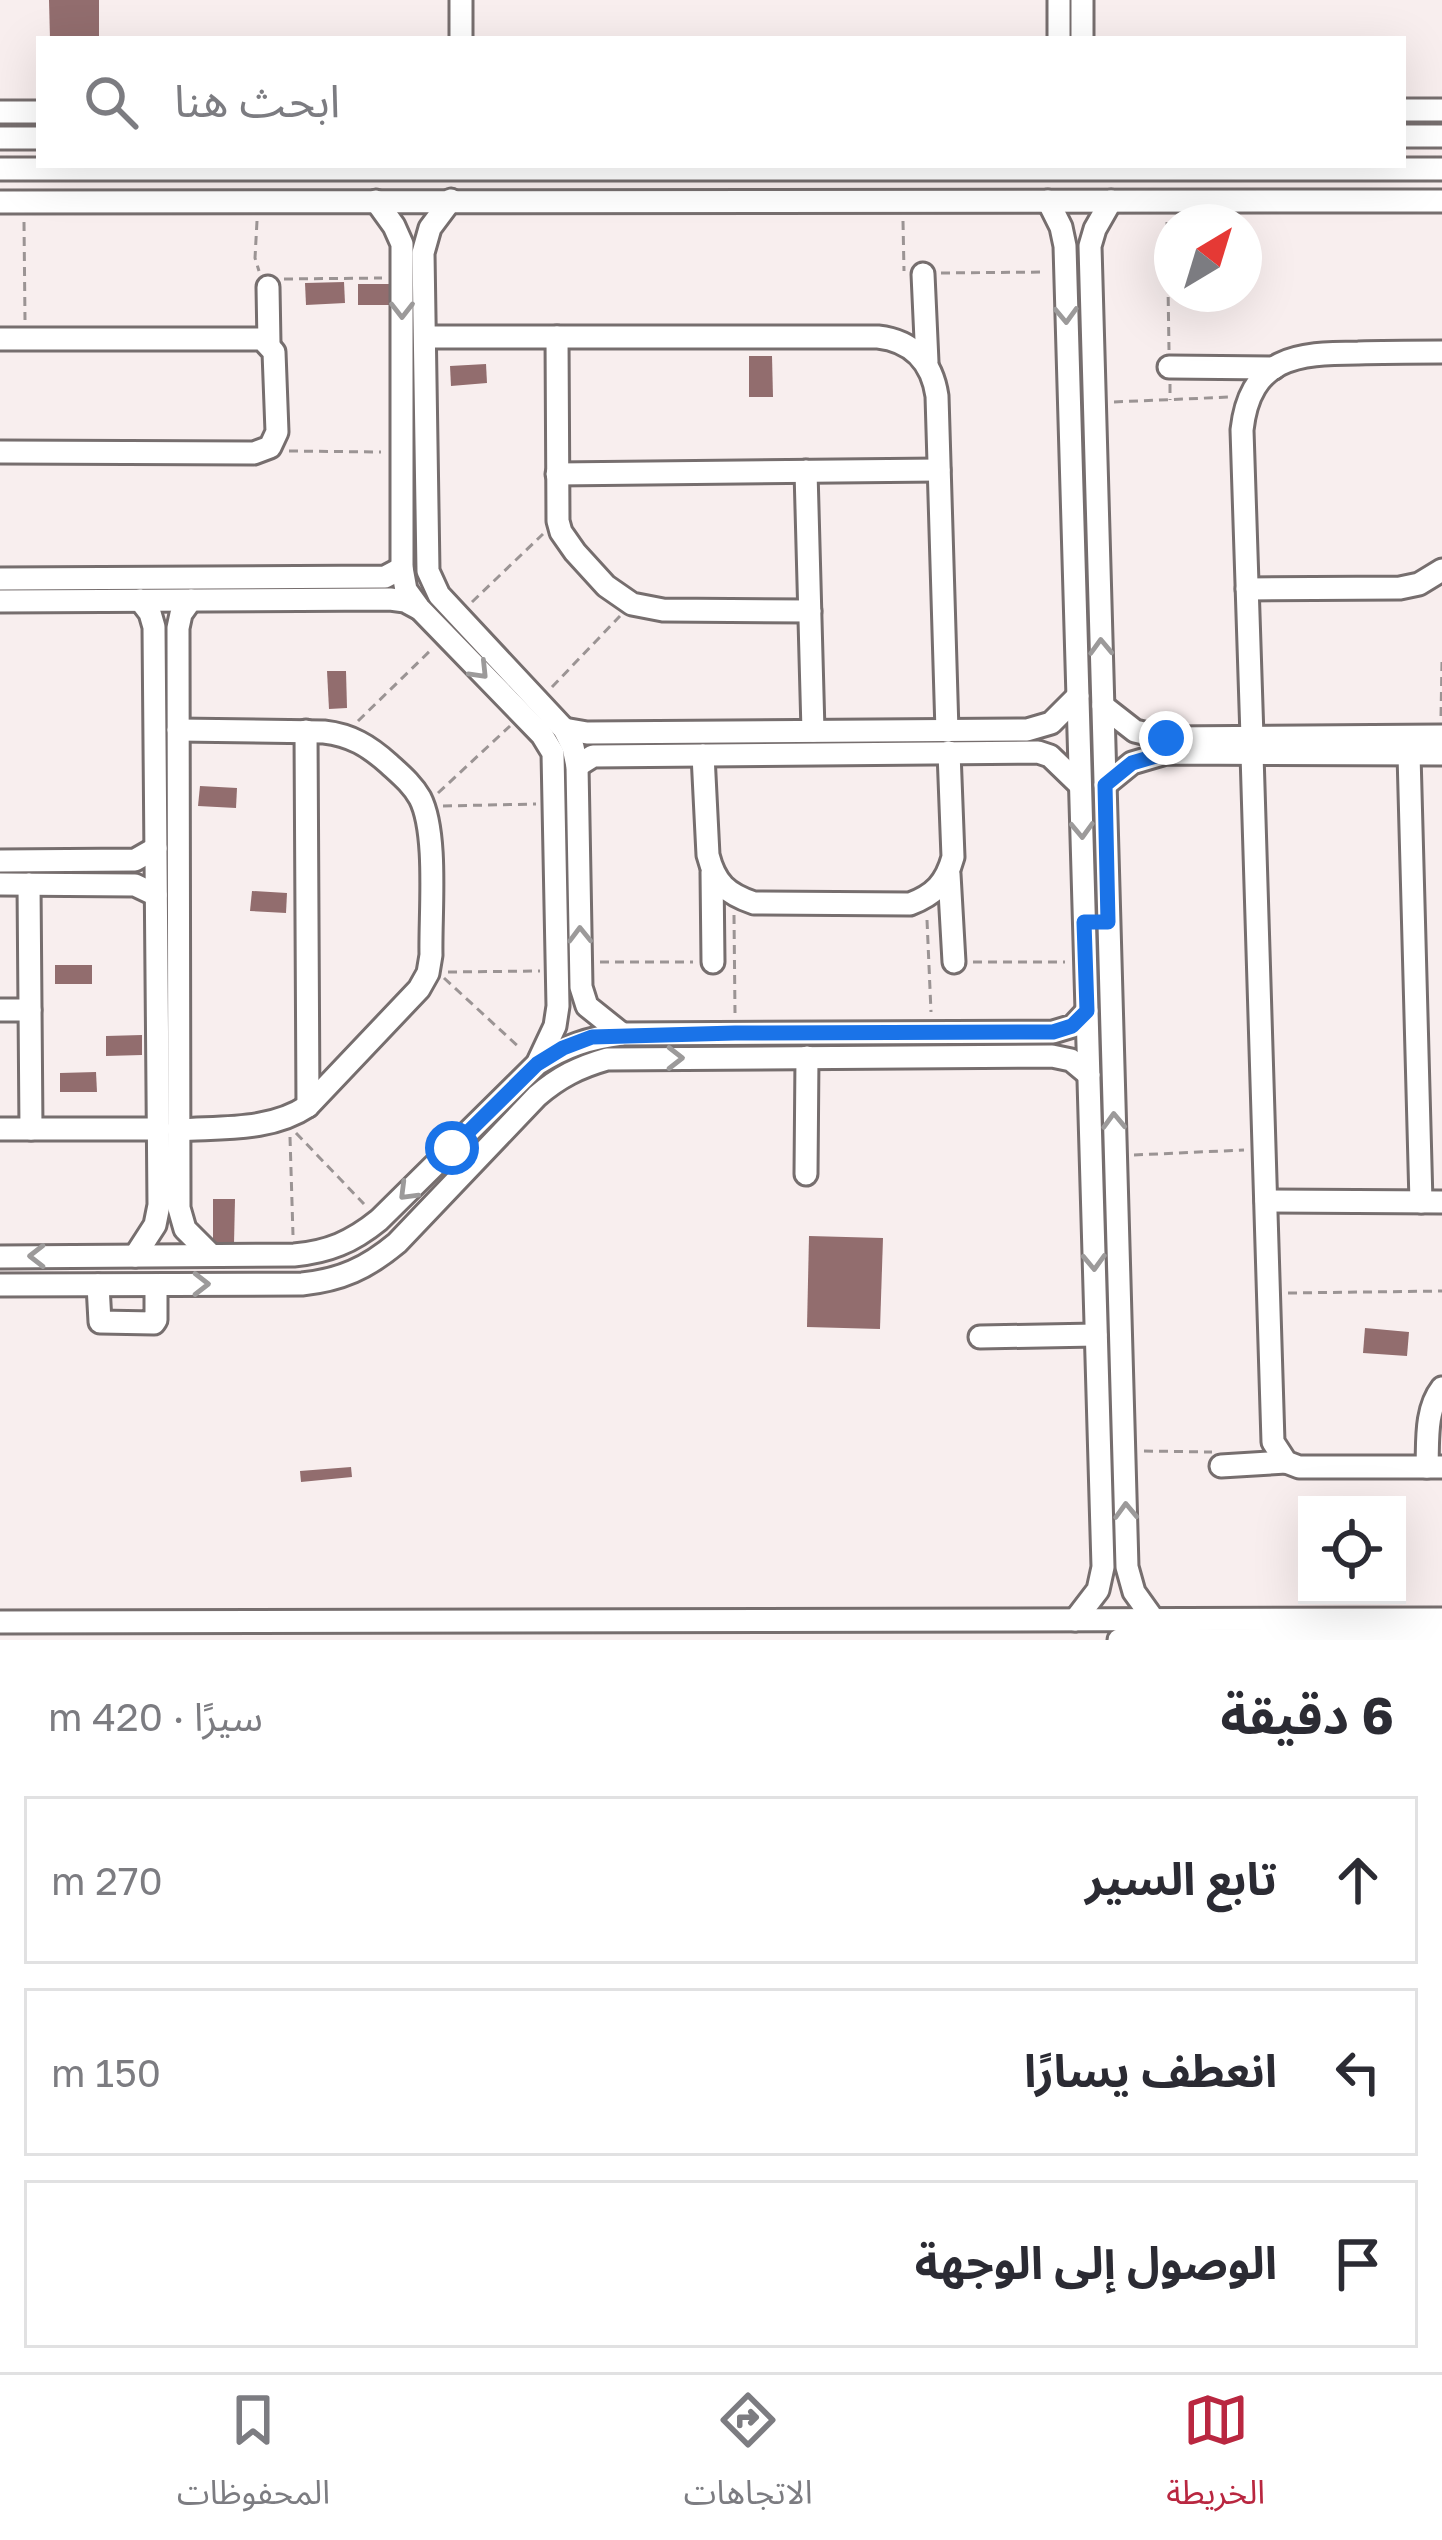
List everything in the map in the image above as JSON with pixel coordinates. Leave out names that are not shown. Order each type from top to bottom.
[{"type":"street","points":[[461,0],[461,36]]},
{"type":"street","points":[[1060,36],[1071,7]]},
{"type":"street","points":[[1071,7],[1081,36]]},
{"type":"street","points":[[1406,110],[1442,110]]},
{"type":"street","points":[[0,112],[36,112]]},
{"type":"street","points":[[1406,136],[1442,136]]},
{"type":"street","points":[[0,138],[36,138]]},
{"type":"street","points":[[0,169],[230,168]]},
{"type":"street","points":[[952,168],[1442,169]]},
{"type":"street","points":[[451,200],[424,244],[428,571],[434,588],[530,708],[553,753],[557,1016],[537,1064]]},
{"type":"street","points":[[376,201],[399,235],[402,568],[406,590],[446,636],[530,708],[564,729],[587,733],[813,731],[948,741]]},
{"type":"street","points":[[1048,201],[1065,246],[1103,1567],[1097,1590],[1075,1620]]},
{"type":"street","points":[[1111,201],[1090,246],[1127,1567],[1134,1592],[1154,1620]]},
{"type":"street","points":[[12,202],[1442,201]]},
{"type":"street","points":[[1065,246],[1090,246]]},
{"type":"street","points":[[923,274],[926,362]]},
{"type":"street","points":[[0,452],[263,451],[277,432],[268,287]]},
{"type":"street","points":[[424,337],[878,337],[905,344],[926,362],[937,396],[954,962]]},
{"type":"street","points":[[556,337],[558,520],[574,553],[606,586],[632,604],[663,610],[810,610]]},
{"type":"street","points":[[0,339],[253,338],[269,344]]},
{"type":"street","points":[[1286,1462],[1273,1442],[1242,430],[1250,396],[1260,380],[1293,357],[1442,352]]},
{"type":"street","points":[[1169,367],[1274,368]]},
{"type":"street","points":[[557,474],[939,470]]},
{"type":"street","points":[[806,471],[813,731]]},
{"type":"street","points":[[0,579],[385,577],[402,568]]},
{"type":"street","points":[[1247,589],[1400,588],[1418,584],[1442,569]]},
{"type":"street","points":[[0,601],[390,599],[419,608]]},
{"type":"street","points":[[140,600],[154,627],[156,895],[169,1129],[181,1219],[211,1255]]},
{"type":"street","points":[[135,1256],[158,1215],[169,1129],[178,628],[191,600]]},
{"type":"street","points":[[1027,741],[1078,696]]},
{"type":"street","points":[[1102,706],[1135,731],[1166,746]]},
{"type":"street","points":[[564,729],[578,766],[581,987],[587,1006],[622,1034]]},
{"type":"street","points":[[0,1129],[169,1129],[267,1124],[290,1117],[308,1106],[428,973],[429,830],[424,806],[397,771],[371,748],[344,735],[178,730]]},
{"type":"street","points":[[306,731],[308,1106]]},
{"type":"street","points":[[1105,785],[1132,763],[1166,746],[1442,736]]},
{"type":"street","points":[[578,766],[593,756],[1027,741],[1080,784]]},
{"type":"street","points":[[1252,745],[1442,754]]},
{"type":"street","points":[[1265,1201],[1431,1202],[1409,754]]},
{"type":"street","points":[[703,755],[713,962]]},
{"type":"street","points":[[0,861],[128,861],[156,848]]},
{"type":"street","points":[[712,872],[734,897],[754,903],[910,904],[939,888],[949,874]]},
{"type":"street","points":[[0,884],[135,885],[156,895]]},
{"type":"street","points":[[28,884],[32,1129]]},
{"type":"street","points":[[1084,922],[1108,922]]},
{"type":"street","points":[[0,1010],[30,1010]]},
{"type":"street","points":[[0,1257],[294,1255],[340,1246],[379,1220],[537,1064],[592,1037],[1053,1032],[1072,1026],[1087,1011]]},
{"type":"street","points":[[0,1285],[302,1284],[354,1273],[397,1243],[557,1079],[581,1066],[607,1060],[1052,1056],[1071,1060],[1089,1075]]},
{"type":"street","points":[[806,1174],[807,1057]]},
{"type":"street","points":[[452,1148],[470,1166]]},
{"type":"street","points":[[98,1285],[101,1322],[154,1323],[156,1285]]},
{"type":"street","points":[[980,1337],[1096,1335]]},
{"type":"street","points":[[1221,1466],[1286,1462],[1299,1467],[1434,1467],[1429,1420],[1442,1388]]},
{"type":"street","points":[[1103,1567],[1127,1567]]},
{"type":"street","points":[[0,1622],[542,1630],[1442,1619]]},
{"type":"street","points":[[1119,1640],[1442,1640]]},
{"type":"path","points":[[259,201],[255,257],[268,287],[274,279],[402,278]]},
{"type":"path","points":[[1166,201],[1171,400]]},
{"type":"path","points":[[12,202],[26,339]]},
{"type":"path","points":[[923,274],[1065,272]]},
{"type":"path","points":[[1094,403],[1250,396]]},
{"type":"path","points":[[263,451],[402,452]]},
{"type":"path","points":[[458,616],[558,520]]},
{"type":"path","points":[[424,806],[632,604]]},
{"type":"path","points":[[344,735],[446,636]]},
{"type":"path","points":[[1442,662],[1442,736]]},
{"type":"path","points":[[424,806],[555,804]]},
{"type":"path","points":[[734,897],[735,1033]]},
{"type":"path","points":[[926,898],[932,1032]]},
{"type":"path","points":[[580,962],[713,962]]},
{"type":"path","points":[[929,962],[1085,962]]},
{"type":"path","points":[[537,1064],[439,972],[557,970]]},
{"type":"path","points":[[294,1255],[290,1127],[379,1220]]},
{"type":"path","points":[[1115,1156],[1264,1150]]},
{"type":"path","points":[[1268,1294],[1442,1291]]},
{"type":"path","points":[[1124,1451],[1209,1450],[1221,1466]]},
{"type":"building","points":[[49,0],[99,0],[99,36],[50,36]]},
{"type":"building","points":[[344,282],[345,303],[306,305],[305,283]]},
{"type":"building","points":[[358,284],[396,284],[396,305],[358,305]]},
{"type":"building","points":[[749,356],[772,356],[773,397],[749,397]]},
{"type":"building","points":[[486,364],[487,383],[451,386],[450,366]]},
{"type":"building","points":[[327,671],[346,671],[347,708],[329,709]]},
{"type":"building","points":[[200,786],[237,788],[236,808],[198,806]]},
{"type":"building","points":[[252,891],[287,893],[286,913],[250,911]]},
{"type":"building","points":[[55,965],[92,965],[92,984],[55,984]]},
{"type":"building","points":[[142,1035],[142,1055],[106,1056],[106,1036]]},
{"type":"building","points":[[96,1072],[97,1092],[60,1092],[60,1073]]},
{"type":"building","points":[[213,1199],[235,1199],[234,1244],[213,1244]]},
{"type":"building","points":[[809,1236],[883,1238],[880,1329],[807,1327]]},
{"type":"building","points":[[1365,1328],[1409,1332],[1407,1356],[1363,1353]]},
{"type":"building","points":[[351,1467],[352,1477],[301,1482],[300,1471]]},
{"type":"route","points":[[452,1148],[537,1064],[592,1037],[1053,1032],[1072,1026],[1087,1011],[1084,922],[1108,922],[1105,785],[1132,763],[1166,753],[1166,738]]}]
